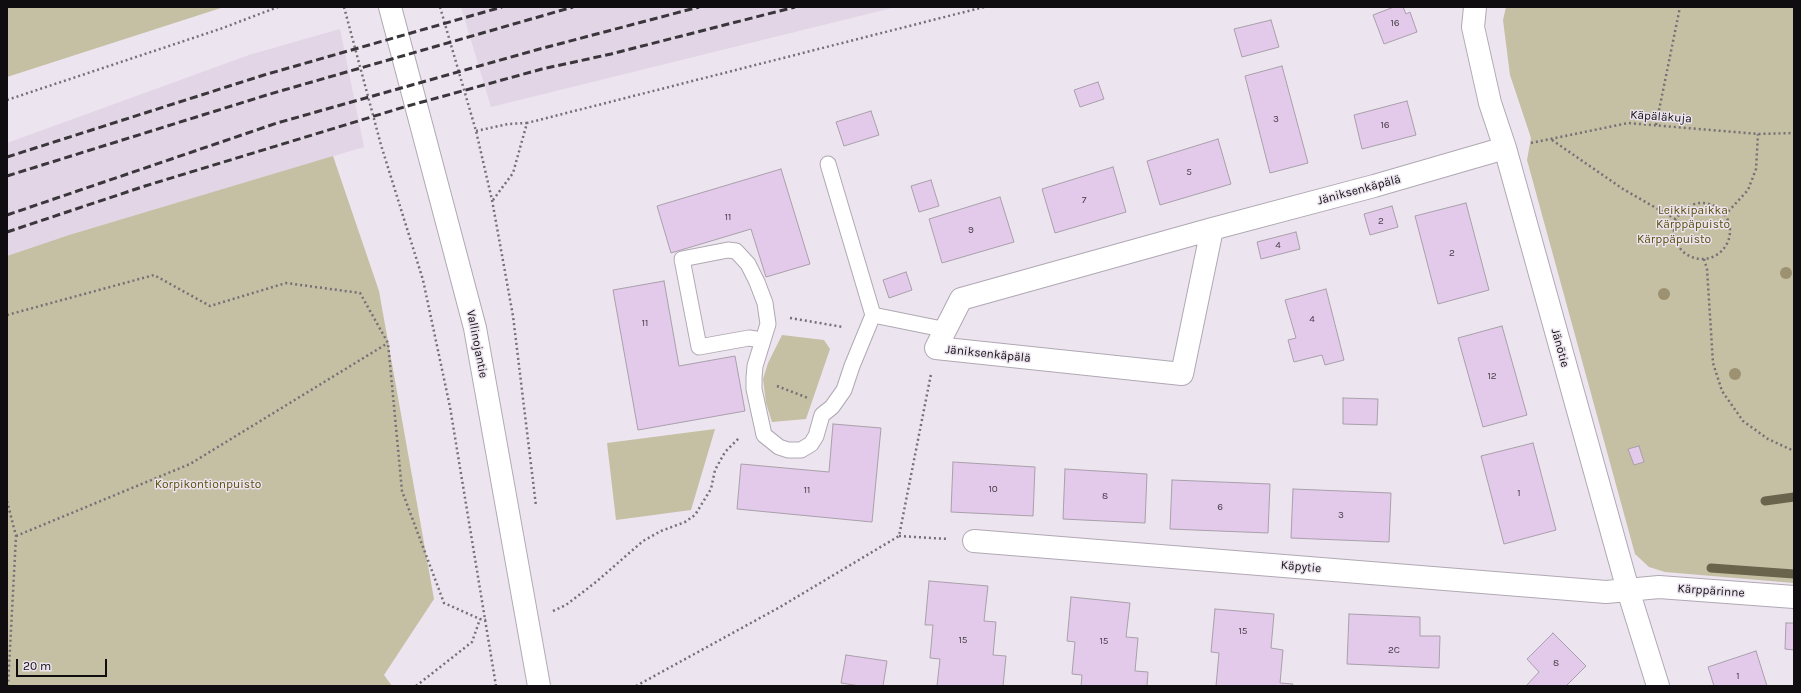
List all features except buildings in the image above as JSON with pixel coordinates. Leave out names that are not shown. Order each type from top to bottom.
[{"type":"street","name":"Vallinojantie","points":[[390,7],[475,328],[539,686]]},
{"type":"street","name":"Jänötie","points":[[1475,7],[1473,27],[1490,104],[1505,148],[1628,590],[1658,686]]},
{"type":"street","name":"Jäniksenkäpälä","points":[[1212,229],[1182,374],[941,339],[961,299],[1212,229],[1374,186],[1505,148]]},
{"type":"street","name":"Käpytie","points":[[974,541],[1606,592],[1628,590]]},
{"type":"street","name":"Kärppärinne","points":[[1628,590],[1659,587],[1794,597]]},
{"type":"lane","points":[[762,340],[749,338],[699,347],[682,259],[728,250],[736,251],[748,264],[757,282],[768,324],[755,366],[754,378],[754,389],[764,435],[778,447],[788,450],[801,450],[811,444],[816,436],[822,415],[832,407],[844,390],[873,315],[828,164]]},
{"type":"lane","points":[[873,315],[941,339]]},
{"type":"path","points":[[7,100],[220,29],[278,7]]},
{"type":"path","points":[[344,7],[381,144],[423,280],[450,407],[496,686]]},
{"type":"path","points":[[440,7],[476,131],[492,200],[513,316],[537,508]]},
{"type":"path","points":[[476,131],[508,124],[527,123],[984,7]]},
{"type":"path","points":[[1656,125],[1680,7]]},
{"type":"path","points":[[492,200],[513,173],[527,123]]},
{"type":"path","name":"Käpäläkuja","points":[[1505,148],[1628,123],[1758,134],[1794,132]]},
{"type":"path","points":[[1725,215],[1748,190],[1756,169],[1758,134]]},
{"type":"path","points":[[1552,139],[1623,189],[1677,220]]},
{"type":"path","points":[[1696,204],[1712,205],[1725,215],[1729,223],[1729,240],[1719,253],[1712,258],[1694,258],[1686,254],[1679,247],[1675,238],[1674,229],[1682,212],[1696,204]]},
{"type":"path","points":[[1704,259],[1707,270],[1712,363],[1722,391],[1743,420],[1768,439],[1794,451]]},
{"type":"path","points":[[7,314],[154,275],[210,306],[286,282],[360,293],[388,343],[402,491],[444,603],[480,619],[486,620]]},
{"type":"path","points":[[766,314],[866,331]]},
{"type":"path","points":[[899,536],[941,339]]},
{"type":"path","points":[[16,536],[190,464],[388,343]]},
{"type":"path","points":[[754,378],[832,407]]},
{"type":"path","points":[[550,605],[551,612],[566,605],[596,582],[643,540],[685,522],[695,514],[711,489],[715,470],[725,452],[745,434],[762,426]]},
{"type":"path","points":[[7,501],[16,536],[8,686]]},
{"type":"path","points":[[636,686],[780,607],[899,536],[974,541]]},
{"type":"path","points":[[416,686],[472,642],[480,619]]},
{"type":"shaded area","points":[[461,7],[896,7],[491,107]]},
{"type":"shaded area","points":[[340,29],[364,147],[69,235],[7,256],[7,143],[249,55]]},
{"type":"green space","points":[[7,7],[224,7],[7,77]]},
{"type":"green space","name":"Kärppäpuisto","points":[[1506,7],[1794,7],[1794,583],[1665,572],[1649,567],[1635,554],[1527,160],[1531,138],[1510,75],[1503,20]]},
{"type":"green space","name":"Korpikontionpuisto","points":[[333,156],[379,291],[434,599],[384,675],[392,686],[7,686],[7,256],[69,235]]},
{"type":"green space","points":[[782,335],[824,340],[830,349],[806,419],[772,422],[766,403],[763,379],[768,363]]},
{"type":"green space","points":[[715,429],[691,510],[616,520],[607,443]]},
{"type":"waterway","points":[[1765,501],[1794,497]]},
{"type":"waterway","points":[[1711,568],[1794,574]]},
{"type":"railway","points":[[7,157],[264,75],[502,7]]},
{"type":"railway","points":[[7,176],[270,94],[573,7]]},
{"type":"railway","points":[[7,215],[277,123],[536,50],[699,7]]},
{"type":"railway","points":[[7,232],[145,186],[404,107],[542,69],[611,54],[795,7]]},
{"type":"park label","name":"Leikkipaikka Kärppäpuisto","points":[[1693,218]]}]
